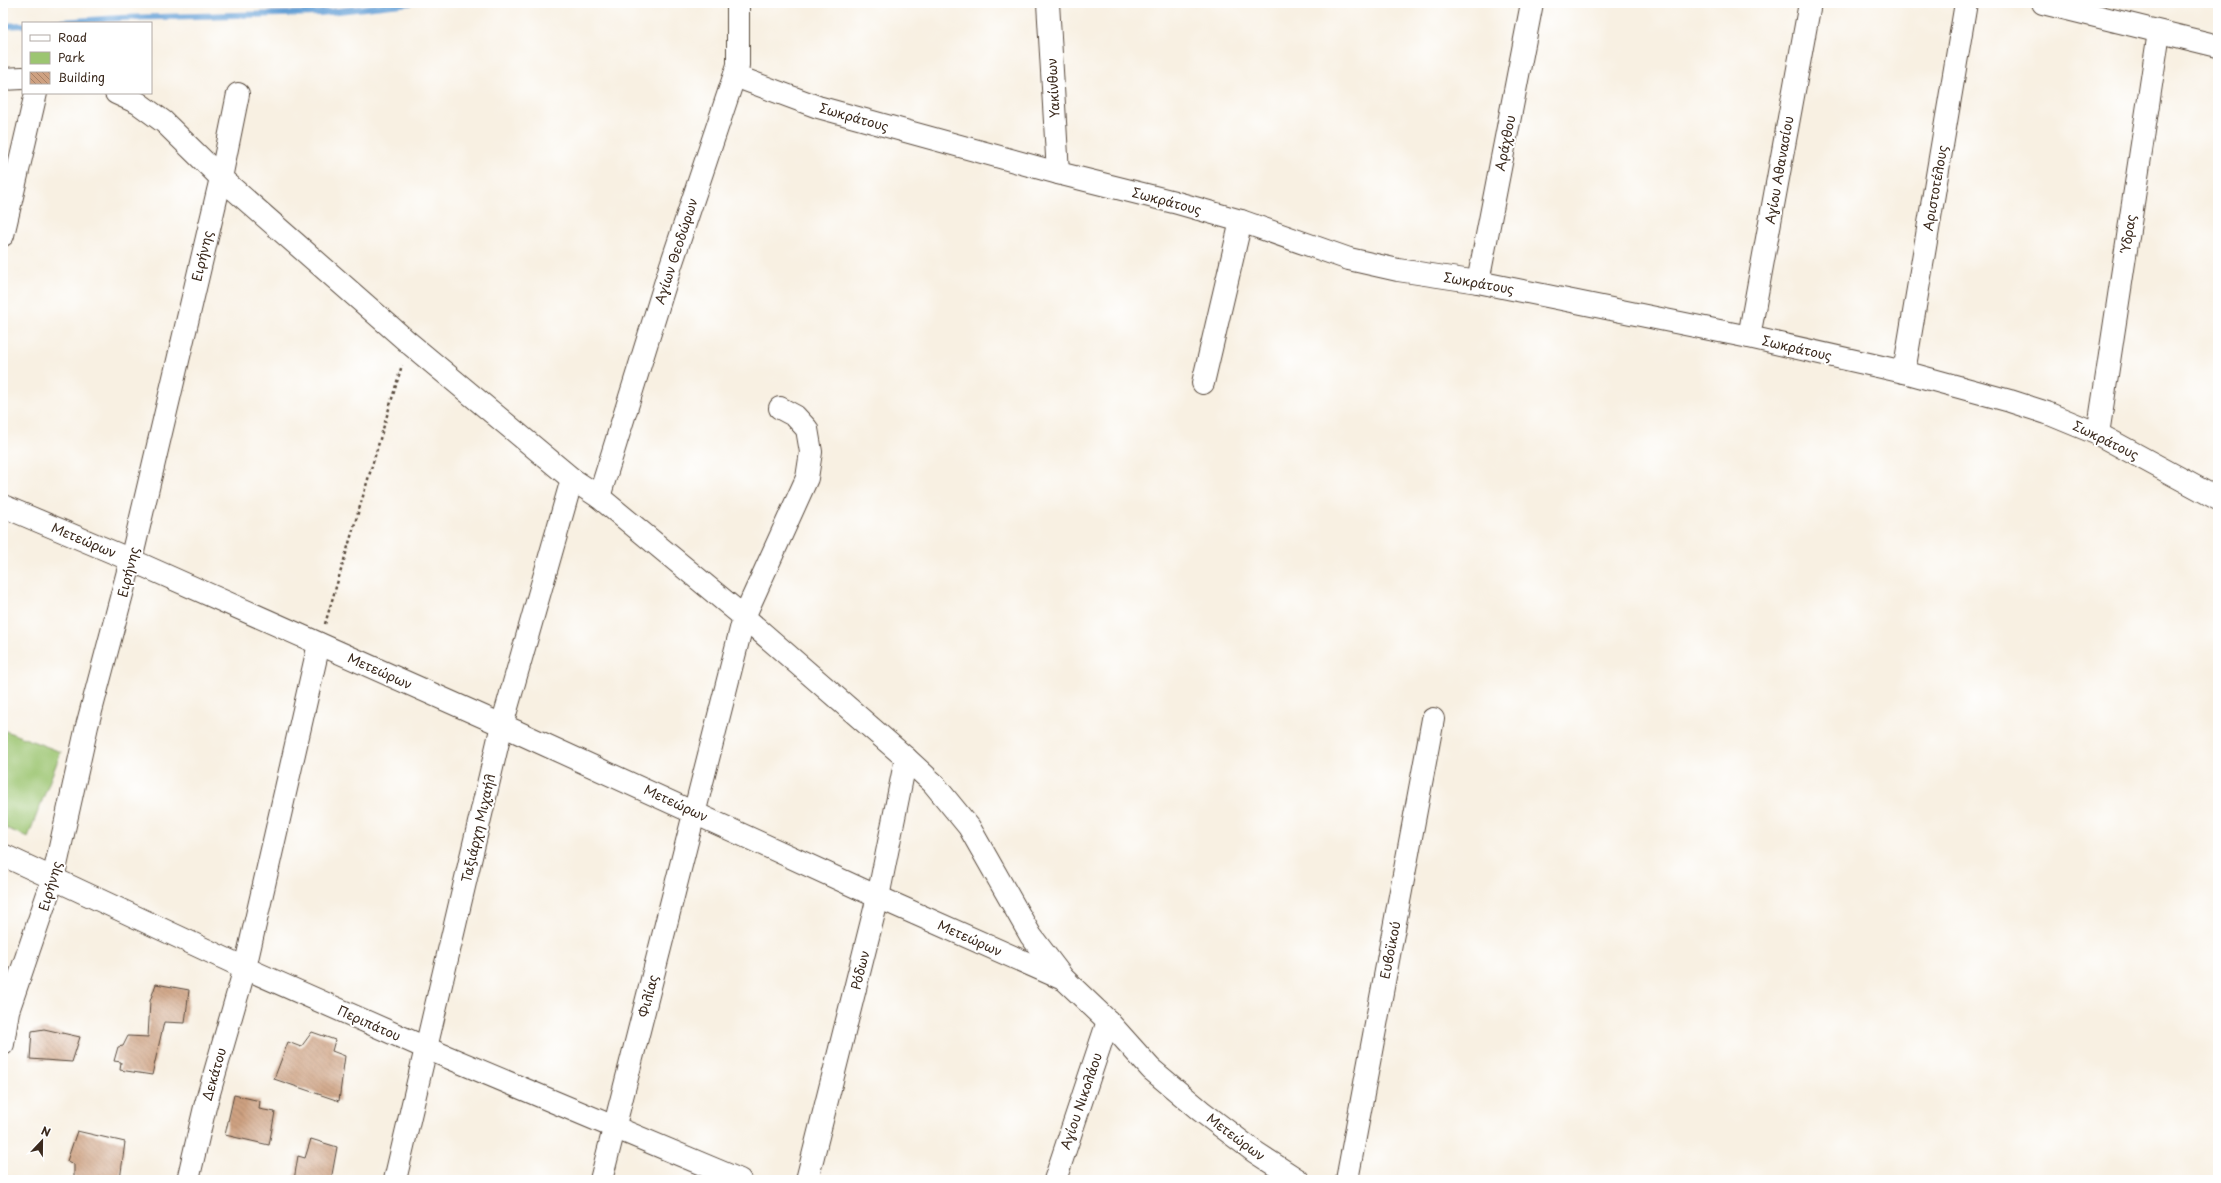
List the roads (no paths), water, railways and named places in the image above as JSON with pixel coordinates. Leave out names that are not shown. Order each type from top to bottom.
[{"type":"street","name":"Αγίων Θεοδώρων","points":[[599,497],[670,268],[735,76],[739,54],[738,3]]},
{"type":"street","name":"Υακίνθων","points":[[1048,3],[1058,173]]},
{"type":"street","name":"Αράχθου","points":[[1478,282],[1532,3]]},
{"type":"street","name":"Αγίου Αθανασίου","points":[[1749,337],[1810,3]]},
{"type":"street","name":"Αριστοτέλους","points":[[1904,372],[1966,3]]},
{"type":"street","points":[[2043,3],[2218,46]]},
{"type":"street","name":"Ύδρας","points":[[2098,434],[2159,32]]},
{"type":"street","name":"Σωκράτους","points":[[735,76],[818,107],[1058,173],[1174,202],[1241,221],[1349,259],[1398,270],[1478,282],[1749,337],[1904,372],[2010,401],[2047,413],[2098,434],[2218,498]]},
{"type":"street","points":[[3,79],[22,78]]},
{"type":"street","points":[[3,235],[36,94]]},
{"type":"street","points":[[118,94],[138,103],[164,122],[221,178],[409,343],[572,479],[599,497],[744,617],[933,783],[969,827],[1031,936],[1065,980]]},
{"type":"street","name":"Ειρήνης","points":[[3,1044],[8,1011],[53,879],[87,726],[131,560],[221,178],[238,94]]},
{"type":"street","points":[[1203,383],[1241,221]]},
{"type":"street","name":"Φιλίας","points":[[601,1180],[744,617],[807,478],[811,452],[807,429],[795,416],[780,408]]},
{"type":"street","name":"Ταξιάρχη Μιχαήλ","points":[[394,1180],[502,725],[572,479]]},
{"type":"street","name":"Μετεώρων","points":[[3,506],[131,560],[502,725],[878,897],[1065,980],[1108,1021],[1152,1069],[1196,1106],[1256,1152],[1298,1180]]},
{"type":"street","name":"Δεκάτου","points":[[188,1180],[205,1107],[245,968],[319,644]]},
{"type":"street","name":"Ευβοϊκού","points":[[1347,1180],[1433,719]]},
{"type":"street","name":"Ρόδων","points":[[807,1180],[878,897],[906,758]]},
{"type":"street","name":"Περιπάτου","points":[[3,855],[245,968],[426,1048],[740,1180]]},
{"type":"street","name":"Αγίου Νικολάου","points":[[1054,1180],[1108,1021]]},
{"type":"waterway","points":[[61,22],[119,18],[320,13],[410,3]]},
{"type":"waterway","points":[[3,26],[22,25]]}]
